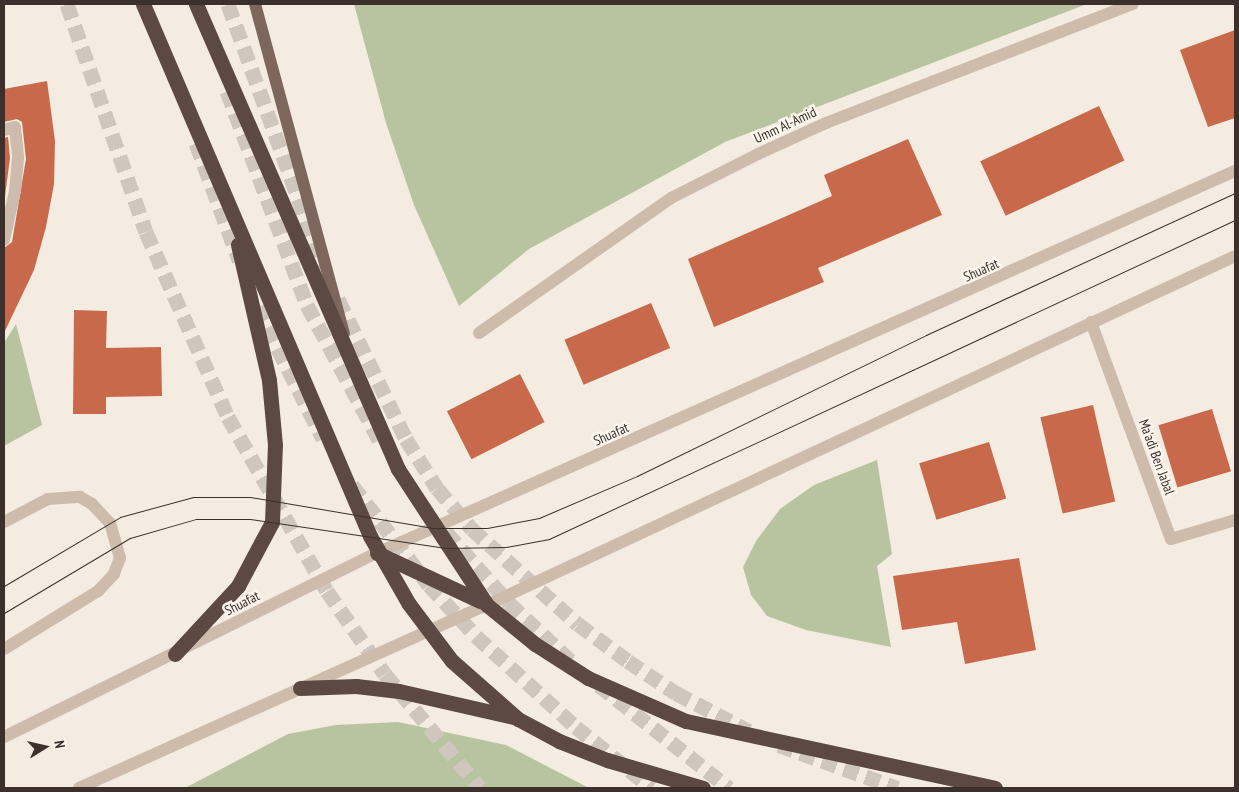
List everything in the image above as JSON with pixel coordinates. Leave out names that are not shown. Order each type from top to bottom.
[{"type":"highway","points":[[143,4],[377,552],[428,630],[478,687],[518,719],[559,741],[607,760],[703,788]]},
{"type":"highway","points":[[196,4],[398,469],[434,528],[487,605]]},
{"type":"highway","points":[[175,654],[220,608],[251,567],[268,535],[275,500],[275,445],[269,380],[226,200]]},
{"type":"highway","points":[[377,552],[431,575],[487,605],[536,644],[588,678],[686,721],[995,788]]},
{"type":"highway","points":[[300,688],[356,686],[399,691],[518,719]]},
{"type":"main road","points":[[255,4],[352,364]]},
{"type":"street","name":"Umm Al-Amid","points":[[480,333],[671,198],[758,154],[826,123],[1133,4]]},
{"type":"street","points":[[4,130],[15,128],[18,158],[4,240]]},
{"type":"street","name":"Shuafat","points":[[4,736],[175,654],[377,552],[1235,170]]},
{"type":"street","points":[[79,788],[487,605],[1235,256]]},
{"type":"street","name":"Ma'adi Ben Jabal","points":[[1091,322],[1171,539],[1235,520]]},
{"type":"street","points":[[4,522],[48,499],[80,497],[92,504],[110,523],[120,549],[117,568],[104,586],[4,649]]},
{"type":"green space","points":[[354,4],[1087,4],[725,142],[529,249],[459,306],[414,205],[386,123]]},
{"type":"green space","points":[[16,324],[42,425],[4,446],[4,343]]},
{"type":"green space","points":[[877,460],[892,554],[877,566],[891,647],[806,630],[767,616],[751,595],[743,567],[756,541],[780,509],[814,485]]},
{"type":"green space","points":[[398,722],[506,745],[589,788],[185,788],[288,734],[336,725]]},
{"type":"building","points":[[1235,30],[1235,118],[1208,127],[1180,50]]},
{"type":"building","points":[[47,81],[55,141],[54,184],[46,227],[34,270],[4,333],[4,248],[12,242],[26,159],[22,122],[17,119],[4,122],[4,89]]},
{"type":"building","points":[[1099,106],[1124,160],[1006,216],[980,161]]},
{"type":"building","points":[[8,137],[10,158],[4,204],[4,138]]},
{"type":"building","points":[[908,139],[942,215],[818,268],[824,282],[714,327],[688,259],[832,196],[824,175]]},
{"type":"building","points":[[651,303],[670,348],[584,385],[564,340]]},
{"type":"building","points":[[74,310],[107,311],[106,348],[161,347],[162,396],[106,397],[106,414],[73,414]]},
{"type":"building","points":[[520,374],[545,422],[471,459],[447,411]]},
{"type":"building","points":[[1093,405],[1115,501],[1063,514],[1040,417]]},
{"type":"building","points":[[1212,409],[1231,471],[1177,488],[1158,425]]},
{"type":"building","points":[[989,442],[1006,498],[936,520],[919,463]]},
{"type":"building","points":[[1019,558],[1036,650],[965,664],[957,622],[902,630],[893,576]]},
{"type":"tunnel","points":[[67,4],[146,232],[228,417],[327,591],[385,674],[480,788]]},
{"type":"tunnel","points":[[228,4],[323,267]]},
{"type":"tunnel","points":[[227,91],[307,305],[382,445]]},
{"type":"tunnel","points":[[196,143],[239,260]]},
{"type":"tunnel","points":[[338,299],[406,439],[437,488],[472,529],[578,624],[628,661],[676,693],[749,731]]},
{"type":"tunnel","points":[[257,307],[323,438]]},
{"type":"tunnel","points":[[352,485],[429,585],[476,636],[576,727],[652,788]]},
{"type":"tunnel","points":[[446,532],[509,603],[574,664]]},
{"type":"tunnel","points":[[599,685],[729,788]]},
{"type":"tunnel","points":[[779,745],[897,788]]},
{"type":"tram line","points":[[4,586],[120,517],[193,497],[250,497],[434,528],[487,528],[539,518],[637,476],[926,335],[1235,193]]},
{"type":"tram line","points":[[4,613],[130,538],[196,519],[250,519],[446,548],[506,547],[549,539],[1235,220]]}]
